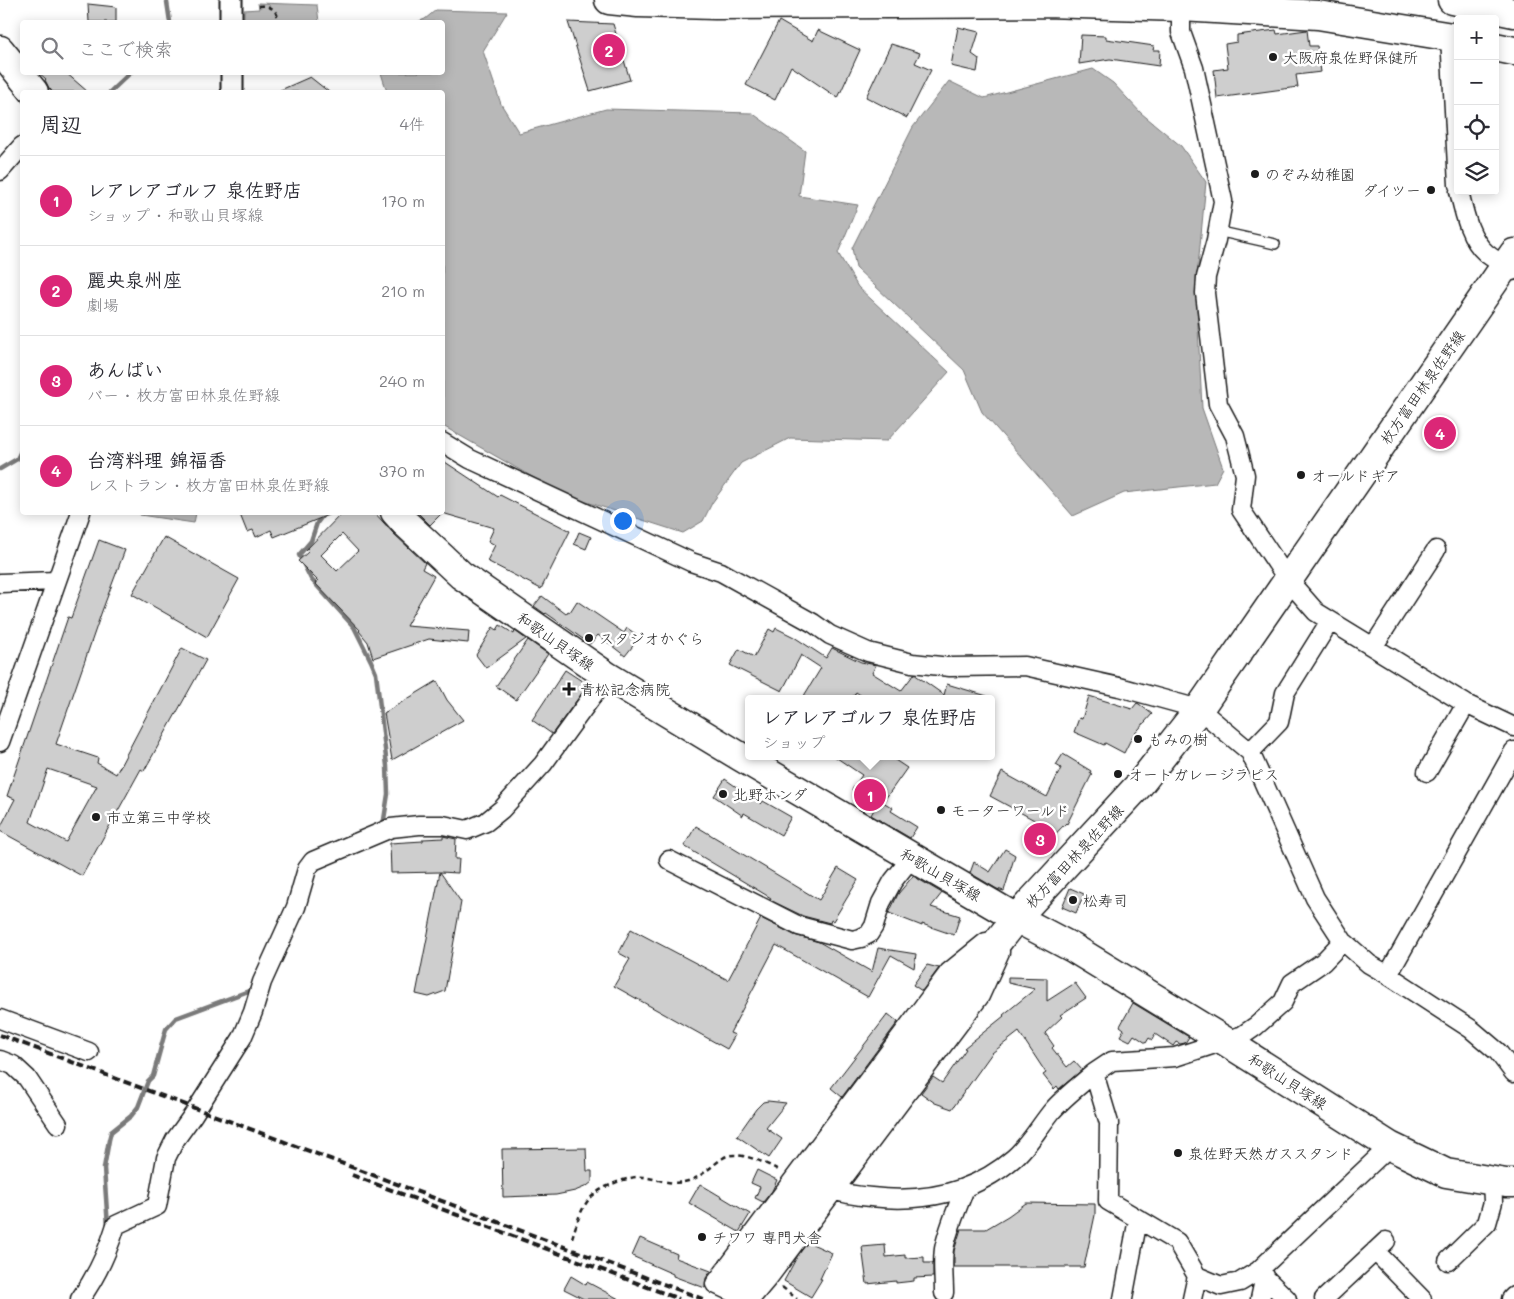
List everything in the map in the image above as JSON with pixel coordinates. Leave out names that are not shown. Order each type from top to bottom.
[{"type":"main road","points":[[609,0],[724,6],[1181,3],[1318,14],[1454,31]]},
{"type":"main road","points":[[1334,0],[1430,13],[1454,30]]},
{"type":"main road","points":[[1452,0],[1514,14]]},
{"type":"main road","points":[[1499,27],[1514,30]]},
{"type":"main road","points":[[1499,48],[1514,51]]},
{"type":"main road","points":[[0,50],[20,75]]},
{"type":"main road","points":[[20,75],[32,90]]},
{"type":"main road","name":"枚方富田林泉佐野線","points":[[746,1292],[962,987],[1016,918],[1140,784],[1199,709],[1511,264]]},
{"type":"main road","name":"和歌山貝塚線","points":[[398,515],[461,575],[607,676],[745,759]]},
{"type":"main road","name":"和歌山貝塚線","points":[[746,760],[1016,918],[1073,948],[1225,1041],[1390,1146],[1446,1173],[1503,1182]]},
{"type":"street","points":[[231,0],[231,20]]},
{"type":"street","points":[[1181,3],[1181,32],[1194,68],[1223,201],[1217,235],[1206,277],[1205,293],[1218,404],[1235,436],[1244,475],[1241,510],[1288,580],[1316,612],[1466,704],[1514,728]]},
{"type":"street","points":[[1456,60],[1457,150]]},
{"type":"street","points":[[232,75],[232,90]]},
{"type":"street","points":[[0,170],[20,148]]},
{"type":"street","points":[[1460,195],[1474,239],[1486,253],[1511,264]]},
{"type":"street","points":[[445,444],[470,459],[682,558],[721,572],[813,623],[830,635],[868,652],[912,663],[950,667],[1025,666],[1119,687],[1199,709],[1250,752],[1315,898],[1343,941],[1369,964],[1472,1028],[1498,1052],[1514,1072]]},
{"type":"street","points":[[0,742],[6,707],[80,515]]},
{"type":"street","points":[[1373,647],[1436,550]]},
{"type":"street","points":[[0,583],[56,581]]},
{"type":"street","points":[[1250,752],[1279,722],[1285,693],[1330,621]]},
{"type":"street","points":[[80,1299],[89,1288],[106,1254],[116,1225],[157,1206],[166,1158],[175,1140],[242,1038],[253,1012],[262,982],[296,907],[307,869],[313,861],[391,828],[443,825],[467,830],[486,822],[502,809],[543,764],[607,676]]},
{"type":"street","points":[[1427,772],[1466,704]]},
{"type":"street","points":[[1388,975],[1509,773],[1514,751]]},
{"type":"street","points":[[669,860],[799,926],[852,940],[869,934],[874,926],[881,903],[893,881],[912,857]]},
{"type":"street","points":[[1016,918],[980,996],[754,1296],[715,1284],[949,972],[1016,918]]},
{"type":"street","points":[[834,1190],[845,1194],[889,1199],[926,1198],[952,1193],[965,1188],[996,1172],[1015,1157],[1053,1110],[1094,1073],[1112,1061],[1175,1058],[1243,1035],[1256,1026],[1282,1002],[1292,983],[1323,962],[1343,941]]},
{"type":"street","points":[[0,1019],[89,1052]]},
{"type":"street","points":[[0,1060],[13,1065],[27,1078],[58,1124]]},
{"type":"street","points":[[1094,1073],[1110,1123],[1108,1202],[1177,1242],[1196,1276],[1221,1286],[1240,1282],[1262,1273],[1390,1146]]},
{"type":"street","points":[[1448,1261],[1487,1223],[1493,1202],[1503,1182]]},
{"type":"street","points":[[944,1293],[944,1248],[965,1188]]},
{"type":"street","points":[[1123,1299],[1138,1219]]},
{"type":"street","points":[[1324,1299],[1381,1246],[1422,1299]]},
{"type":"street","points":[[1260,1299],[1262,1273]]},
{"type":"street","points":[[1262,1273],[1287,1299]]},
{"type":"street","points":[[1192,1299],[1196,1276]]},
{"type":"street","points":[[1510,1299],[1514,1296]]},
{"type":"lane","points":[[1217,235],[1275,244]]},
{"type":"path","points":[[259,6],[265,5],[276,11],[278,20]]},
{"type":"path","points":[[572,1238],[582,1208],[594,1193],[608,1185],[628,1178],[640,1177],[675,1183],[688,1182],[699,1177],[725,1157],[735,1154],[774,1167],[794,1180]]},
{"type":"path","points":[[769,1277],[797,1299]]},
{"type":"shaded area","points":[[258,3],[317,5],[319,20],[244,20],[244,10],[259,9]]},
{"type":"shaded area","points":[[436,10],[507,12],[483,51],[501,104],[519,133],[606,109],[752,113],[805,151],[799,196],[858,205],[838,253],[858,287],[949,372],[887,441],[790,438],[741,463],[712,503],[703,521],[683,533],[562,494],[445,427],[445,90],[386,90],[382,75],[445,75],[445,20],[422,20]]},
{"type":"shaded area","points":[[1093,69],[1113,83],[1141,113],[1181,146],[1206,182],[1196,288],[1202,408],[1223,468],[1215,483],[1124,493],[1073,516],[982,412],[964,370],[856,268],[852,248],[913,127],[949,81],[984,98]]},
{"type":"shaded area","points":[[140,515],[195,515],[194,523]]},
{"type":"building","points":[[88,4],[116,7],[116,20],[89,20]]},
{"type":"building","points":[[779,21],[813,41],[818,30],[860,50],[838,98],[791,66],[775,100],[746,85]]},
{"type":"building","points":[[568,22],[613,24],[630,80],[590,91]]},
{"type":"building","points":[[958,27],[979,32],[972,54],[979,59],[977,72],[951,66]]},
{"type":"building","name":"大阪府泉佐野保健所","points":[[1276,30],[1277,34],[1307,30],[1309,46],[1317,46],[1321,72],[1296,75],[1298,87],[1217,98],[1214,70],[1228,68],[1225,44],[1237,42],[1237,35]]},
{"type":"building","points":[[1081,35],[1106,36],[1106,39],[1154,46],[1153,50],[1160,50],[1159,66],[1110,59],[1079,64]]},
{"type":"building","points":[[891,44],[920,53],[915,63],[931,70],[907,118],[866,97]]},
{"type":"building","points":[[41,75],[68,75],[86,90],[51,90],[46,79]]},
{"type":"building","points":[[310,77],[326,90],[281,90]]},
{"type":"building","points":[[445,462],[498,497],[500,495],[570,531],[541,589],[487,561],[495,545],[488,541],[494,528],[445,514]]},
{"type":"building","points":[[240,515],[328,515],[274,537],[271,530],[256,537],[253,530],[247,532]]},
{"type":"building","points":[[340,515],[377,515],[425,563],[422,569],[434,576],[406,626],[469,631],[468,643],[429,639],[373,658],[368,642],[360,630],[315,583],[318,581],[298,561],[308,552],[306,550]],"holes":[[[342,534],[358,551],[337,571],[321,555]]]},
{"type":"building","points":[[420,515],[440,515],[430,525]]},
{"type":"building","points":[[579,532],[591,537],[586,549],[574,544]]},
{"type":"building","points":[[164,537],[239,579],[207,637],[132,594]]},
{"type":"building","points":[[99,540],[125,550],[56,744],[98,758],[97,763],[116,774],[182,648],[206,660],[144,771],[141,769],[82,876],[0,831],[15,799],[7,796],[68,617],[71,618]],"holes":[[[48,769],[97,786],[66,842],[30,822]]]},
{"type":"building","points":[[542,596],[566,614],[568,611],[570,612],[577,601],[624,633],[627,628],[640,637],[625,656],[598,635],[590,644],[534,606]]},
{"type":"building","points":[[500,625],[514,634],[515,631],[526,639],[486,668],[476,655],[493,627],[497,630]]},
{"type":"building","points":[[776,628],[794,637],[826,658],[832,648],[861,662],[876,665],[872,673],[901,691],[914,674],[944,695],[860,695],[856,692],[854,695],[804,695],[821,668],[801,655],[782,691],[730,665],[739,649],[754,657],[769,629],[774,632]]},
{"type":"building","points":[[528,640],[548,654],[516,700],[496,686]]},
{"type":"building","points":[[565,670],[588,685],[552,734],[532,720]]},
{"type":"building","points":[[437,681],[447,700],[463,720],[392,760],[384,713]]},
{"type":"building","points":[[947,684],[984,695],[944,695]]},
{"type":"building","points":[[1089,696],[1132,709],[1137,703],[1152,714],[1132,737],[1124,753],[1105,743],[1104,745],[1074,732],[1079,718],[1082,719]]},
{"type":"building","points":[[1063,754],[1091,771],[1090,773],[1092,774],[1067,824],[1038,852],[1025,837],[1038,822],[990,796],[1002,772],[1047,797],[1061,768],[1056,765]]},
{"type":"building","points":[[840,760],[895,760],[907,768],[883,802],[893,808],[891,811],[917,827],[910,838],[871,815],[876,806],[852,790],[862,775]]},
{"type":"building","points":[[725,779],[761,804],[763,801],[791,817],[781,835],[744,813],[743,816],[714,796]]},
{"type":"building","points":[[696,826],[819,900],[838,868],[858,880],[830,923],[803,916],[770,900],[771,898],[684,846]]},
{"type":"building","points":[[443,836],[456,839],[455,859],[459,859],[458,873],[391,873],[390,843],[423,841],[423,839],[443,838]]},
{"type":"building","points":[[1005,849],[1015,855],[1004,891],[997,889],[970,873],[974,862],[990,872]]},
{"type":"building","points":[[440,872],[461,902],[445,991],[429,997],[416,994]]},
{"type":"building","points":[[913,876],[942,893],[931,907],[960,916],[954,935],[922,924],[922,926],[889,913],[898,894]]},
{"type":"building","points":[[1070,888],[1084,894],[1076,913],[1062,907]]},
{"type":"building","points":[[761,918],[794,935],[819,942],[872,972],[878,948],[916,954],[914,968],[891,955],[868,997],[776,945],[730,1033],[735,1035],[727,1049],[614,986],[630,959],[619,953],[631,929],[728,980]]},
{"type":"building","points":[[927,965],[939,968],[922,991],[913,985]]},
{"type":"building","points":[[1008,977],[1047,978],[1047,1001],[1075,983],[1086,998],[1060,1015],[1062,1017],[1045,1033],[1054,1046],[1052,1048],[1067,1067],[1074,1061],[1082,1070],[1059,1089],[1057,1086],[1054,1089],[1043,1075],[1046,1073],[1019,1032],[992,1053],[952,1109],[935,1103],[921,1093],[933,1077],[942,1083],[966,1049],[964,1048],[1035,989],[1008,983]]},
{"type":"building","points":[[1133,1003],[1189,1037],[1185,1043],[1180,1044],[1176,1042],[1173,1046],[1155,1034],[1152,1040],[1149,1038],[1146,1043],[1134,1035],[1130,1041],[1120,1036],[1124,1029],[1120,1026]]},
{"type":"building","points":[[888,1014],[898,1022],[842,1097],[831,1088]]},
{"type":"building","points":[[763,1102],[786,1103],[766,1128],[782,1139],[769,1158],[737,1136],[756,1109]]},
{"type":"building","points":[[586,1148],[587,1171],[592,1171],[592,1182],[587,1186],[556,1195],[503,1197],[502,1149]]},
{"type":"building","points":[[757,1170],[777,1180],[772,1191],[763,1202],[755,1198],[760,1187],[751,1183]]},
{"type":"building","points":[[700,1184],[750,1214],[739,1232],[689,1203]]},
{"type":"building","points":[[1026,1203],[1095,1204],[1095,1215],[1084,1267],[954,1267],[954,1251],[961,1229],[986,1229]]},
{"type":"building","points":[[640,1238],[677,1254],[676,1258],[711,1271],[706,1278],[705,1288],[673,1276],[673,1274],[632,1256]]},
{"type":"building","points":[[808,1242],[832,1253],[820,1279],[822,1279],[811,1297],[784,1281],[798,1255]]},
{"type":"building","points":[[885,1245],[886,1257],[905,1255],[905,1258],[924,1257],[924,1263],[933,1263],[933,1277],[914,1278],[914,1281],[896,1283],[896,1281],[867,1284],[862,1247]]},
{"type":"building","points":[[571,1276],[586,1285],[587,1282],[619,1299],[584,1299],[564,1289]]},
{"type":"waterway","points":[[167,2],[170,20]]},
{"type":"waterway","points":[[112,90],[128,75]]},
{"type":"waterway","points":[[0,469],[17,459],[20,453]]},
{"type":"waterway","points":[[323,515],[317,523],[311,541],[299,555],[311,579],[354,627],[376,673],[387,766],[388,794],[383,826]]},
{"type":"waterway","points":[[108,1227],[104,1168],[111,1132],[131,1116],[138,1107],[148,1081],[153,1076],[166,1029],[176,1018],[254,989]]},
{"type":"railway","points":[[0,1035],[703,1299]]},
{"type":"railway","points":[[352,1175],[679,1299]]},
{"type":"place","name":"麗央泉州座","points":[[609,50]]},
{"type":"place","name":"大阪府泉佐野保健所","points":[[1273,57]]},
{"type":"place","name":"のぞみ幼稚園","points":[[1255,174]]},
{"type":"place","name":"ダイツー","points":[[1431,190]]},
{"type":"place","name":"台湾料理 錦福香","points":[[1440,433]]},
{"type":"place","name":"オールドギア","points":[[1301,475]]},
{"type":"place","name":"スタジオかぐら","points":[[589,638]]},
{"type":"place","name":"青松記念病院","points":[[569,689]]},
{"type":"place","name":"もみの樹","points":[[1138,739]]},
{"type":"place","name":"オートガレージラピス","points":[[1118,774]]},
{"type":"place","name":"北野ホンダ","points":[[723,794]]},
{"type":"place","name":"レアレアゴルフ 泉佐野店","points":[[870,795]]},
{"type":"place","name":"モーターワールド","points":[[941,810]]},
{"type":"place","name":"市立第三中学校","points":[[96,817]]},
{"type":"place","name":"あんばい","points":[[1040,839]]},
{"type":"place","name":"松寿司","points":[[1073,900]]},
{"type":"place","name":"泉佐野天然ガススタンド","points":[[1178,1153]]},
{"type":"place","name":"チワワ 専門犬舎","points":[[702,1237]]}]
